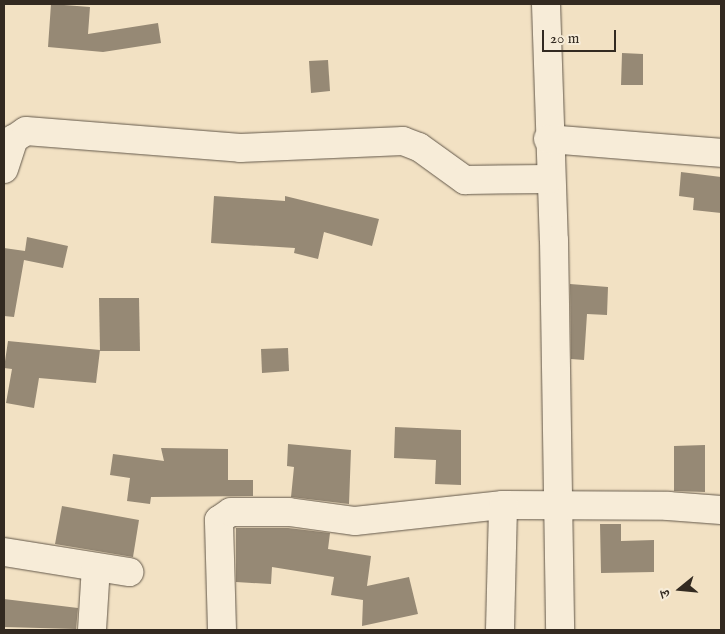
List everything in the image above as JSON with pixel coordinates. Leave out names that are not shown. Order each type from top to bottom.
[{"type":"street","points":[[546,4],[560,630]]},
{"type":"street","points":[[4,169],[14,139],[26,131],[240,148],[403,141],[419,147],[465,180],[550,179]]},
{"type":"street","points":[[548,139],[721,153]]},
{"type":"street","points":[[500,630],[503,505]]},
{"type":"street","points":[[222,630],[219,520],[231,512],[289,512],[355,521],[503,505],[668,506],[721,510]]},
{"type":"street","points":[[4,552],[129,572]]},
{"type":"street","points":[[92,630],[96,567]]},
{"type":"building","points":[[51,4],[90,7],[88,34],[158,23],[161,43],[103,52],[48,47]]},
{"type":"building","points":[[622,53],[643,54],[643,85],[621,85]]},
{"type":"building","points":[[328,60],[330,91],[311,93],[309,61]]},
{"type":"building","points":[[681,172],[721,177],[721,213],[693,210],[694,198],[679,196]]},
{"type":"building","points":[[214,196],[285,201],[285,196],[379,219],[372,246],[324,232],[318,259],[294,253],[295,248],[211,243]]},
{"type":"building","points":[[27,237],[68,246],[63,268],[24,260],[14,317],[4,316],[4,248],[25,251]]},
{"type":"building","points":[[570,284],[608,287],[607,315],[587,314],[584,360],[571,359]]},
{"type":"building","points":[[99,298],[139,298],[140,351],[100,351]]},
{"type":"building","points":[[8,341],[100,350],[96,383],[39,378],[34,408],[6,403],[12,369],[4,368]]},
{"type":"building","points":[[288,348],[289,371],[262,373],[261,349]]},
{"type":"building","points":[[395,427],[461,430],[461,485],[435,484],[436,460],[394,458]]},
{"type":"building","points":[[288,444],[351,450],[349,504],[291,497],[294,467],[287,466]]},
{"type":"building","points":[[705,445],[705,492],[674,491],[674,446]]},
{"type":"building","points":[[161,448],[228,449],[228,480],[253,480],[253,496],[151,497],[150,504],[127,501],[130,478],[110,475],[113,454],[164,461]]},
{"type":"building","points":[[62,506],[139,520],[133,557],[55,544]]},
{"type":"building","points":[[600,524],[621,524],[621,541],[654,540],[654,572],[601,573]]},
{"type":"building","points":[[236,528],[288,528],[330,533],[328,549],[371,556],[367,586],[409,577],[418,614],[362,626],[363,600],[331,595],[334,577],[272,567],[271,584],[236,582]]},
{"type":"building","points":[[4,599],[78,608],[76,629],[4,627]]}]
